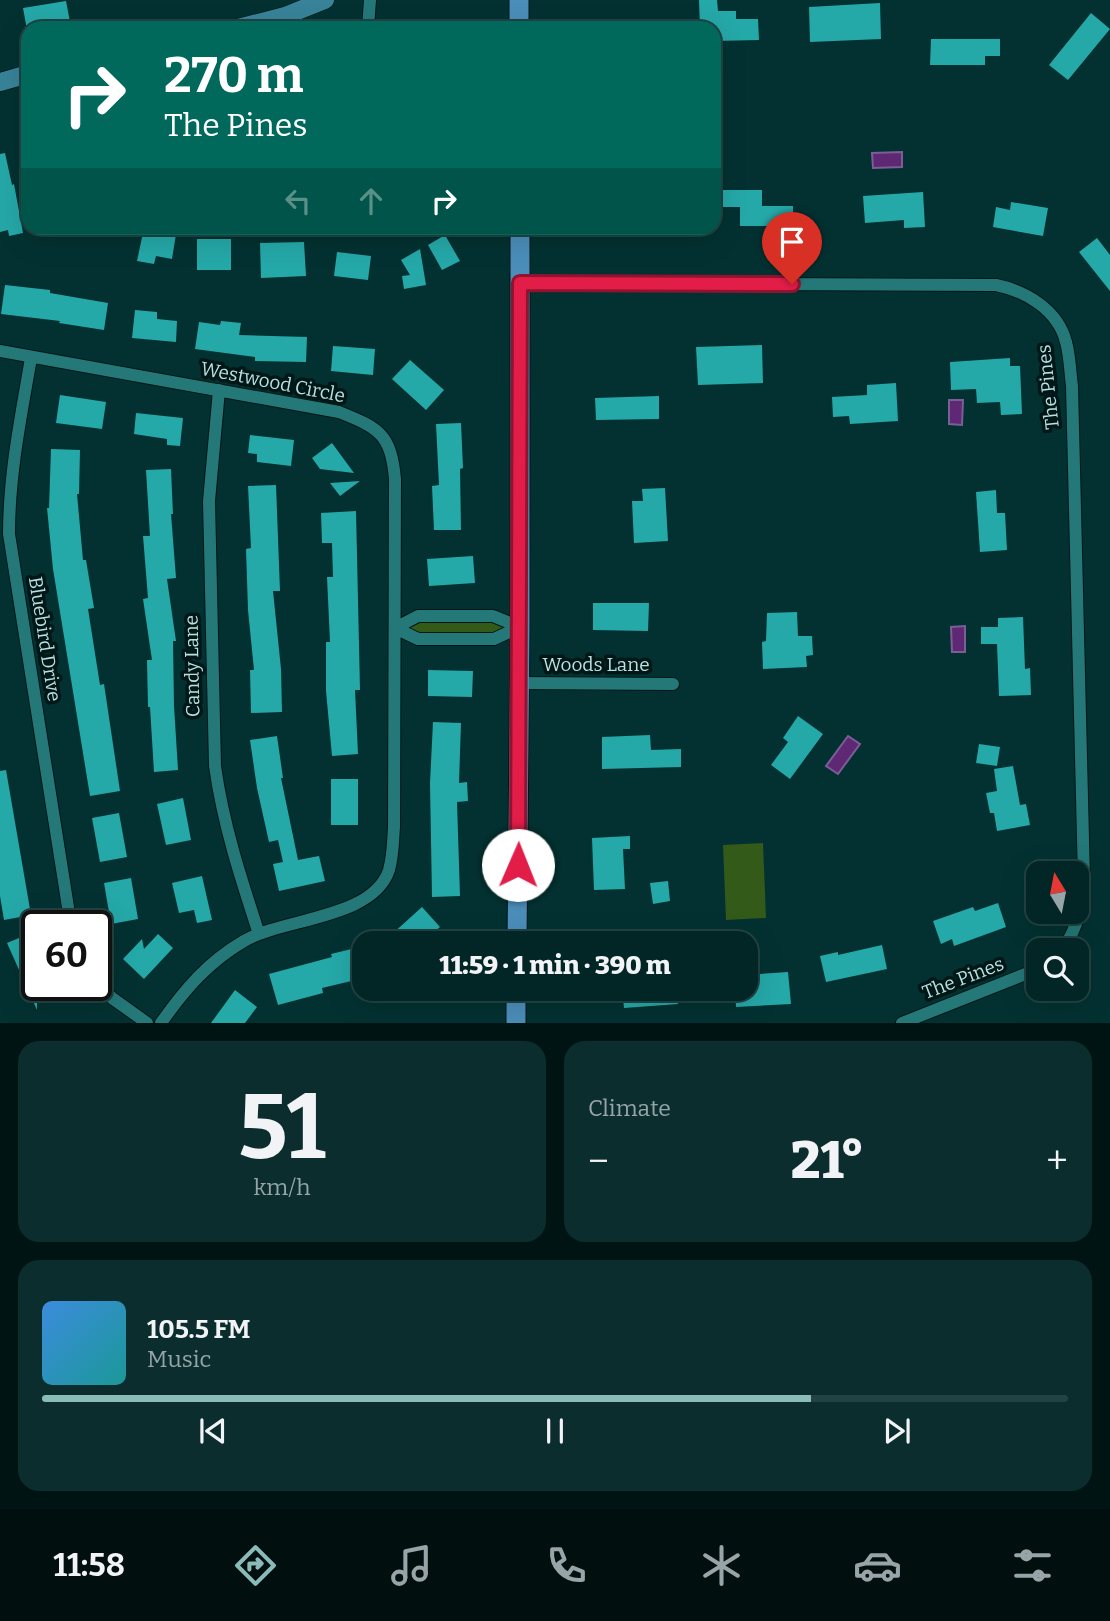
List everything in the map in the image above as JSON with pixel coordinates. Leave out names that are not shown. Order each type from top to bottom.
[{"type":"main road","points":[[519,0],[519,21]]},
{"type":"main road","points":[[517,931],[520,235]]},
{"type":"main road","points":[[516,1001],[516,1023]]},
{"type":"street","points":[[268,21],[325,0]]},
{"type":"street","points":[[368,21],[370,0]]},
{"type":"street","points":[[0,82],[21,76]]},
{"type":"street","name":"The Pines","points":[[520,283],[996,285],[1010,288],[1044,307],[1066,341],[1072,386],[1084,880],[1082,906],[1071,938]]},
{"type":"street","name":"Westwood Circle","points":[[0,351],[339,412],[364,422],[386,440],[392,454],[395,479],[394,827],[393,854],[388,872],[375,891],[349,907],[246,939],[198,974],[161,1023]]},
{"type":"street","name":"Bluebird Drive","points":[[32,358],[12,463],[9,534],[68,910]]},
{"type":"street","name":"Candy Lane","points":[[219,390],[209,501],[215,766],[220,808],[259,934]]},
{"type":"street","points":[[395,628],[418,616],[493,616],[520,627]]},
{"type":"street","points":[[395,628],[418,639],[494,639],[520,627]]},
{"type":"street","name":"Woods Lane","points":[[520,683],[673,684]]},
{"type":"street","name":"The Pines","points":[[902,1023],[1026,974]]},
{"type":"street","points":[[112,997],[147,1023]]},
{"type":"green space","points":[[418,616],[493,616],[520,627],[494,639],[418,639],[395,628]]},
{"type":"green space","points":[[763,843],[766,918],[726,920],[723,845]]},
{"type":"shaded area","points":[[902,152],[902,167],[873,168],[872,153]]},
{"type":"shaded area","points":[[949,400],[963,400],[962,425],[949,424]]},
{"type":"shaded area","points":[[965,626],[965,652],[952,652],[951,627]]},
{"type":"shaded area","points":[[848,736],[860,744],[838,774],[826,766]]},
{"type":"building","points":[[699,0],[717,0],[718,11],[736,11],[736,19],[758,19],[759,40],[721,41],[721,21],[700,21]]},
{"type":"building","points":[[66,1],[70,21],[25,21],[23,8]]},
{"type":"building","points":[[880,3],[881,39],[810,42],[809,7]]},
{"type":"building","points":[[1091,13],[1110,29],[1068,80],[1049,65]]},
{"type":"building","points":[[931,39],[1000,39],[1000,56],[985,56],[985,65],[930,65]]},
{"type":"building","points":[[5,153],[21,222],[21,233],[9,236],[8,230],[0,232],[0,154]]},
{"type":"building","points":[[721,190],[762,190],[762,206],[793,206],[793,226],[740,226],[740,207],[721,207]]},
{"type":"building","points":[[923,192],[925,227],[904,228],[904,220],[865,223],[863,196]]},
{"type":"building","points":[[1011,202],[1048,208],[1043,236],[993,227],[996,207],[1010,210]]},
{"type":"building","points":[[143,235],[176,235],[172,259],[156,256],[154,264],[137,261]]},
{"type":"building","points":[[445,235],[460,261],[442,270],[428,245]]},
{"type":"building","points":[[1097,238],[1110,255],[1110,291],[1079,252]]},
{"type":"building","points":[[197,239],[231,239],[231,270],[197,270]]},
{"type":"building","points":[[304,242],[306,276],[261,278],[260,243]]},
{"type":"building","points":[[420,249],[426,285],[404,289],[402,276],[410,275],[401,260]]},
{"type":"building","points":[[337,252],[371,256],[368,280],[334,276]]},
{"type":"building","points":[[5,285],[50,290],[50,293],[108,303],[104,330],[59,323],[60,321],[1,314]]},
{"type":"building","points":[[135,310],[157,312],[157,319],[177,321],[176,342],[132,338]]},
{"type":"building","points":[[221,321],[241,323],[239,335],[307,337],[306,362],[255,361],[255,357],[195,349],[199,322],[220,325]]},
{"type":"building","points":[[762,345],[763,383],[698,385],[696,347]]},
{"type":"building","points":[[333,346],[375,349],[373,375],[331,371]]},
{"type":"building","points":[[1010,358],[1010,366],[1020,366],[1022,414],[1001,415],[1000,402],[977,403],[976,389],[951,390],[950,362]]},
{"type":"building","points":[[410,360],[444,390],[426,410],[392,379]]},
{"type":"building","points":[[896,383],[898,421],[850,424],[849,416],[833,417],[832,397],[867,395],[867,385]]},
{"type":"building","points":[[60,395],[106,402],[102,429],[56,423]]},
{"type":"building","points":[[659,396],[659,419],[596,420],[595,398]]},
{"type":"building","points":[[136,413],[183,418],[180,446],[167,445],[167,439],[134,434]]},
{"type":"building","points":[[461,423],[461,530],[434,530],[432,486],[439,485],[436,424]]},
{"type":"building","points":[[250,435],[294,440],[291,466],[257,462],[257,454],[248,453]]},
{"type":"building","points":[[332,443],[354,473],[320,469],[312,458]]},
{"type":"building","points":[[51,449],[80,450],[77,494],[83,560],[86,560],[94,608],[88,609],[100,685],[104,684],[120,791],[90,796],[53,569],[47,508]]},
{"type":"building","points":[[171,469],[176,578],[167,579],[176,641],[173,641],[174,706],[178,770],[154,772],[147,660],[152,660],[143,599],[148,598],[143,536],[150,536],[146,470]]},
{"type":"building","points":[[360,481],[340,496],[330,483]]},
{"type":"building","points":[[276,485],[280,591],[273,591],[281,669],[282,712],[251,713],[250,670],[254,670],[246,549],[251,548],[248,486]]},
{"type":"building","points":[[665,488],[668,541],[634,543],[632,501],[643,501],[642,489]]},
{"type":"building","points":[[996,490],[997,513],[1005,513],[1007,550],[980,552],[976,492]]},
{"type":"building","points":[[356,511],[360,690],[355,690],[358,754],[332,756],[326,691],[326,642],[330,642],[327,577],[333,577],[332,543],[322,543],[321,513]]},
{"type":"building","points":[[473,556],[475,583],[429,586],[427,559]]},
{"type":"building","points":[[593,603],[649,603],[648,631],[593,630]]},
{"type":"building","points":[[797,612],[798,636],[812,636],[813,655],[806,656],[807,667],[763,669],[762,642],[766,641],[767,613]]},
{"type":"building","points":[[1023,617],[1025,669],[1030,668],[1031,695],[999,696],[997,644],[981,644],[981,627],[998,627],[998,618]]},
{"type":"building","points":[[428,670],[473,671],[472,697],[428,696]]},
{"type":"building","points":[[798,716],[823,734],[790,779],[771,765],[788,742],[783,738]]},
{"type":"building","points":[[433,722],[461,723],[459,783],[467,782],[468,801],[457,802],[460,896],[432,897],[430,783]]},
{"type":"building","points":[[650,735],[651,750],[681,749],[681,767],[602,769],[602,737]]},
{"type":"building","points":[[277,736],[281,778],[298,860],[319,856],[325,881],[279,891],[273,864],[283,862],[278,840],[269,842],[250,740]]},
{"type":"building","points":[[979,744],[1000,747],[997,766],[976,763]]},
{"type":"building","points":[[1013,766],[1020,805],[1026,804],[1030,825],[997,831],[994,813],[990,813],[986,793],[997,791],[994,769]]},
{"type":"building","points":[[6,770],[30,910],[21,910],[21,917],[4,920],[0,896],[0,771]]},
{"type":"building","points":[[331,779],[358,779],[358,825],[331,825]]},
{"type":"building","points":[[183,798],[191,840],[166,845],[157,804]]},
{"type":"building","points":[[119,813],[127,857],[100,862],[92,818]]},
{"type":"building","points":[[630,836],[630,849],[623,849],[625,889],[594,890],[592,838]]},
{"type":"building","points":[[202,876],[212,920],[197,923],[194,910],[179,913],[172,883]]},
{"type":"building","points":[[131,878],[138,919],[112,924],[112,910],[109,910],[104,883]]},
{"type":"building","points":[[668,881],[670,901],[653,904],[650,883]]},
{"type":"building","points":[[998,903],[1006,927],[954,946],[952,939],[941,944],[933,921],[973,907],[975,911]]},
{"type":"building","points":[[422,907],[440,927],[436,931],[395,931]]},
{"type":"building","points":[[158,934],[173,948],[144,979],[123,959],[142,939],[144,949]]},
{"type":"building","points":[[19,938],[21,942],[21,974],[7,943]]},
{"type":"building","points":[[882,945],[887,969],[826,982],[820,956],[838,952],[838,955]]},
{"type":"building","points":[[352,949],[352,981],[322,988],[323,993],[278,1005],[269,974],[332,957],[331,954]]},
{"type":"building","points":[[788,972],[791,1004],[736,1007],[736,1001],[758,1001],[758,974]]},
{"type":"building","points":[[235,990],[257,1007],[245,1023],[211,1023]]},
{"type":"building","points":[[623,1001],[678,1001],[678,1004],[624,1008]]},
{"type":"route","points":[[518,865],[520,283],[792,284]]}]
